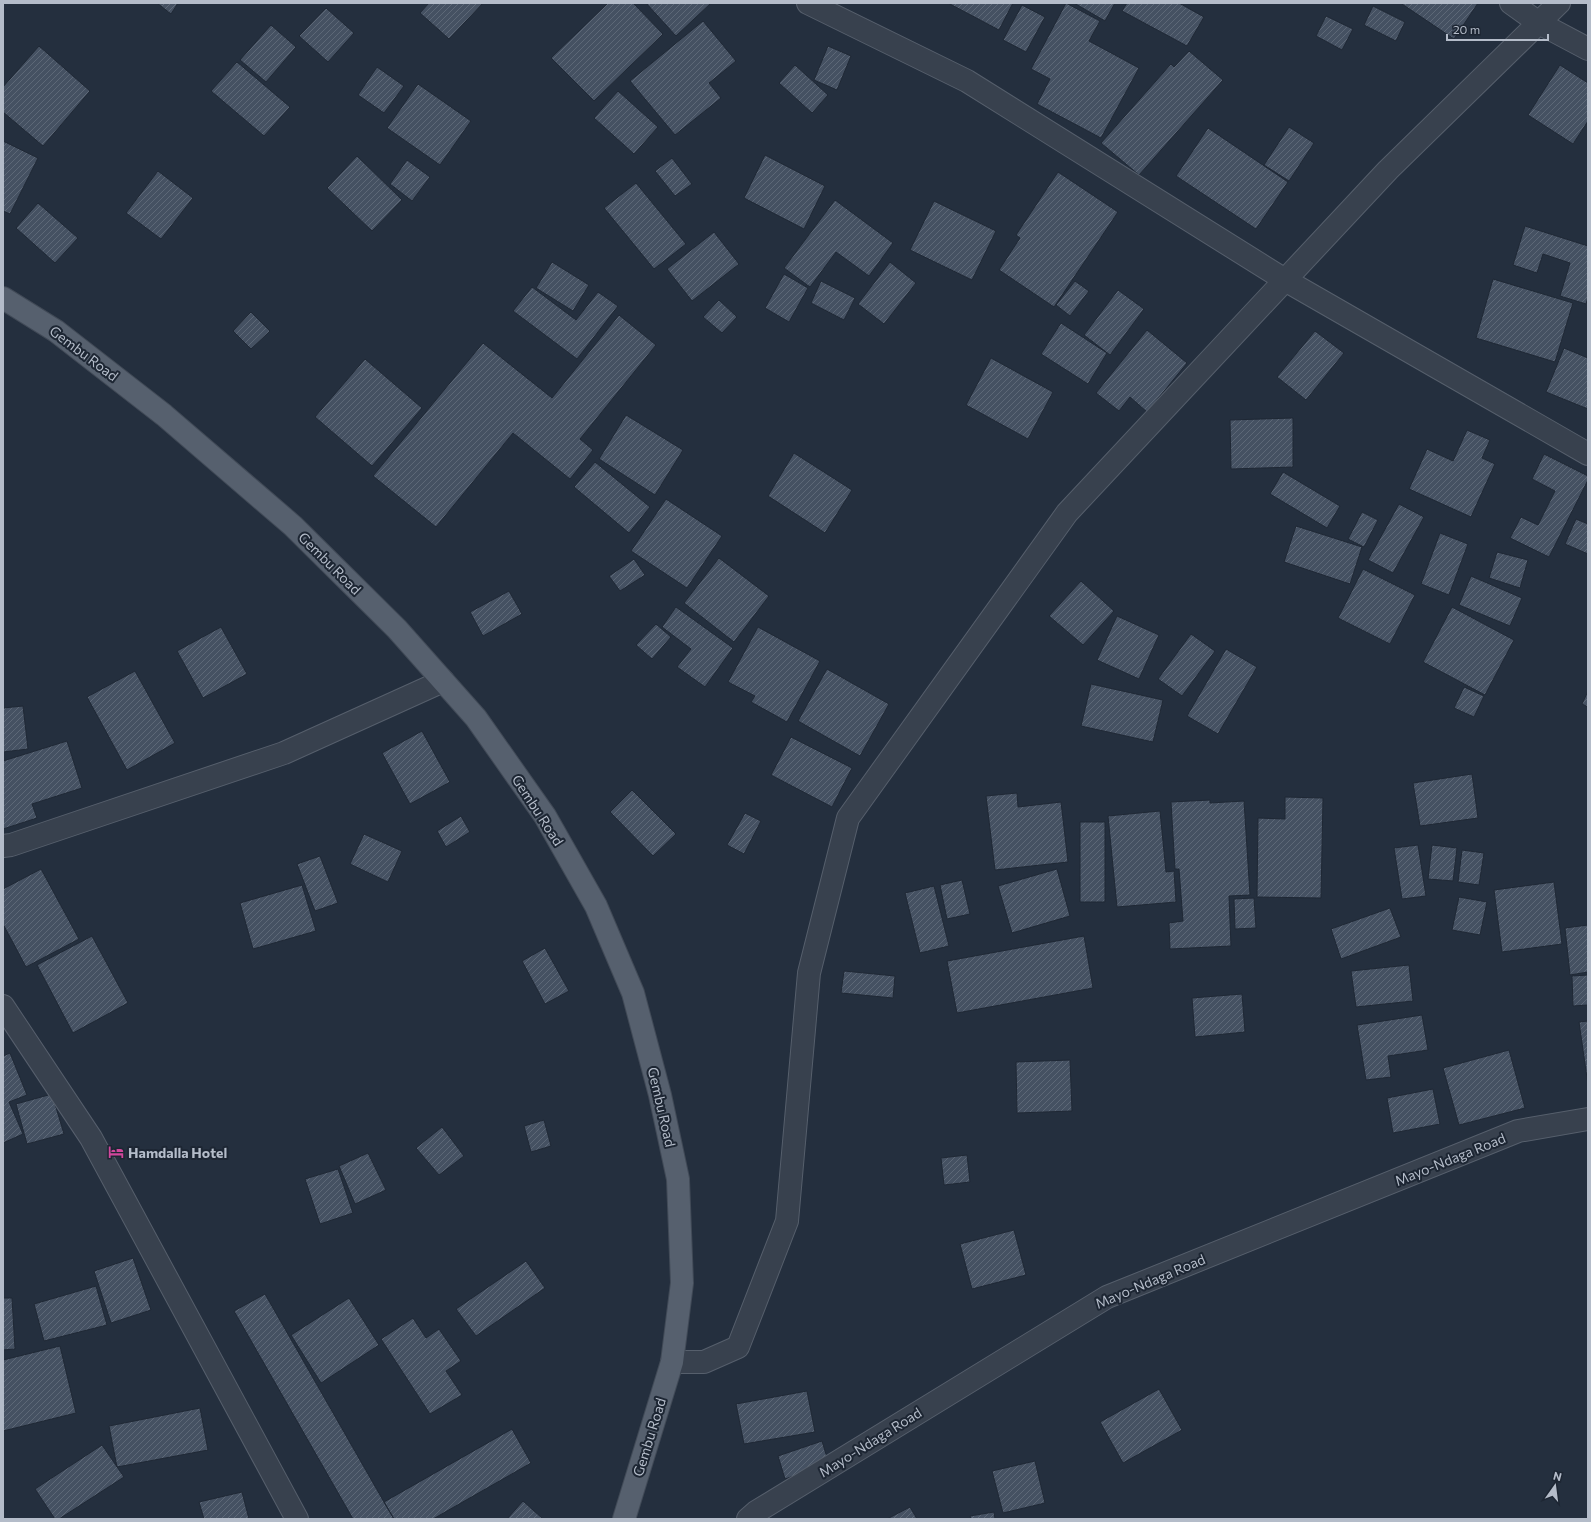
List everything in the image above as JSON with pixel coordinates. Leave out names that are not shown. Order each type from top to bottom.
[{"type":"main road","name":"Gembu Road","points":[[4,299],[56,331],[164,415],[293,526],[397,629],[476,718],[545,816],[596,906],[633,993],[660,1095],[678,1180],[682,1283],[672,1362],[624,1519]]},
{"type":"street","points":[[808,3],[967,81],[1285,280],[1588,454]]},
{"type":"street","points":[[1511,3],[1539,23],[1588,49]]},
{"type":"street","points":[[672,1362],[704,1362],[738,1347],[787,1221],[808,973],[848,818],[1067,513],[1388,170],[1559,3]]},
{"type":"street","points":[[3,846],[11,845],[284,753],[443,682]]},
{"type":"street","points":[[3,1006],[91,1138],[297,1519]]},
{"type":"street","name":"Mayo-Ndaga Road","points":[[748,1519],[756,1512],[1107,1297],[1518,1131],[1588,1118]]},
{"type":"building","points":[[157,3],[178,3],[171,14]]},
{"type":"building","points":[[429,3],[483,3],[449,39],[420,13]]},
{"type":"building","points":[[608,3],[633,3],[663,34],[594,101],[551,58]]},
{"type":"building","points":[[646,3],[711,3],[676,36]]},
{"type":"building","points":[[948,3],[1013,3],[999,30]]},
{"type":"building","points":[[1066,3],[1100,21],[1089,41],[1139,68],[1101,138],[1037,104],[1050,79],[1031,69]]},
{"type":"building","points":[[1074,3],[1115,3],[1105,21]]},
{"type":"building","points":[[1127,3],[1179,3],[1204,17],[1187,46],[1122,11]]},
{"type":"building","points":[[1478,3],[1454,39],[1402,4]]},
{"type":"building","points":[[1022,5],[1045,17],[1026,52],[1003,40]]},
{"type":"building","points":[[1373,6],[1405,22],[1396,41],[1364,25]]},
{"type":"building","points":[[326,8],[354,33],[328,62],[299,36]]},
{"type":"building","points":[[1326,16],[1353,29],[1342,50],[1316,36]]},
{"type":"building","points":[[703,21],[736,61],[709,83],[721,98],[675,135],[630,81]]},
{"type":"building","points":[[271,25],[296,47],[266,82],[240,60]]},
{"type":"building","points":[[39,46],[90,91],[43,146],[3,112],[3,87]]},
{"type":"building","points":[[828,46],[851,56],[837,90],[814,80]]},
{"type":"building","points":[[1189,51],[1223,80],[1139,175],[1101,143],[1171,64],[1174,67]]},
{"type":"building","points":[[237,62],[290,107],[264,136],[211,91]]},
{"type":"building","points":[[795,65],[828,95],[812,113],[779,83]]},
{"type":"building","points":[[1560,65],[1588,83],[1588,121],[1573,144],[1528,115]]},
{"type":"building","points":[[377,67],[404,86],[384,113],[358,95]]},
{"type":"building","points":[[418,84],[471,121],[440,165],[387,128]]},
{"type":"building","points":[[618,91],[658,127],[634,154],[594,118]]},
{"type":"building","points":[[1289,127],[1314,143],[1289,181],[1264,165]]},
{"type":"building","points":[[1208,128],[1288,182],[1256,229],[1176,176]]},
{"type":"building","points":[[3,141],[38,158],[10,214],[3,211]]},
{"type":"building","points":[[765,155],[825,186],[804,229],[744,198]]},
{"type":"building","points":[[357,156],[402,200],[372,231],[327,188]]},
{"type":"building","points":[[672,158],[692,184],[675,196],[655,171]]},
{"type":"building","points":[[407,160],[430,177],[412,201],[390,184]]},
{"type":"building","points":[[158,171],[193,198],[161,239],[126,213]]},
{"type":"building","points":[[1058,172],[1118,212],[1054,307],[999,270],[1020,238],[1016,235]]},
{"type":"building","points":[[636,183],[686,244],[654,269],[604,208]]},
{"type":"building","points":[[835,200],[893,243],[869,276],[836,252],[810,287],[784,268]]},
{"type":"building","points":[[934,201],[996,231],[972,280],[910,250]]},
{"type":"building","points":[[38,203],[78,238],[55,263],[16,228]]},
{"type":"building","points":[[1525,226],[1588,246],[1588,297],[1586,304],[1560,296],[1570,263],[1543,254],[1537,273],[1513,265]]},
{"type":"building","points":[[714,232],[739,264],[692,301],[667,269]]},
{"type":"building","points":[[552,262],[589,285],[573,311],[536,288]]},
{"type":"building","points":[[890,262],[916,283],[884,324],[858,304]]},
{"type":"building","points":[[784,274],[808,288],[789,322],[765,308]]},
{"type":"building","points":[[1493,279],[1573,303],[1555,362],[1476,338]]},
{"type":"building","points":[[821,281],[855,298],[844,320],[811,303]]},
{"type":"building","points":[[1075,281],[1089,291],[1070,316],[1056,305]]},
{"type":"building","points":[[532,287],[576,320],[598,292],[618,306],[577,359],[513,311]]},
{"type":"building","points":[[1118,290],[1144,309],[1110,355],[1084,335]]},
{"type":"building","points":[[719,300],[737,317],[722,333],[703,317]]},
{"type":"building","points":[[251,312],[270,331],[251,349],[233,331]]},
{"type":"building","points":[[619,315],[656,345],[580,439],[593,450],[570,479],[513,433],[436,527],[373,476],[483,343],[552,398]]},
{"type":"building","points":[[1061,323],[1107,353],[1088,384],[1041,354]]},
{"type":"building","points":[[1147,330],[1187,363],[1147,412],[1130,397],[1119,411],[1096,393]]},
{"type":"building","points":[[1315,331],[1344,353],[1306,400],[1277,377]]},
{"type":"building","points":[[1564,348],[1588,358],[1588,409],[1546,392]]},
{"type":"building","points":[[991,358],[1053,392],[1028,439],[966,405]]},
{"type":"building","points":[[365,359],[422,408],[372,466],[315,417]]},
{"type":"building","points":[[626,415],[683,450],[655,495],[599,459]]},
{"type":"building","points":[[1293,418],[1293,467],[1231,469],[1230,420]]},
{"type":"building","points":[[1467,430],[1490,440],[1482,458],[1495,464],[1471,517],[1409,489],[1427,449],[1453,461]]},
{"type":"building","points":[[794,453],[852,490],[825,533],[768,496]]},
{"type":"building","points":[[1544,454],[1588,476],[1588,480],[1549,557],[1510,538],[1521,517],[1538,525],[1555,491],[1532,479]]},
{"type":"building","points":[[595,462],[650,507],[629,533],[574,487]]},
{"type":"building","points":[[1283,472],[1340,506],[1327,528],[1270,494]]},
{"type":"building","points":[[666,499],[722,536],[687,588],[631,551]]},
{"type":"building","points":[[1399,504],[1424,517],[1393,573],[1368,560]]},
{"type":"building","points":[[1362,512],[1378,520],[1364,547],[1348,539]]},
{"type":"building","points":[[1576,519],[1588,524],[1588,554],[1565,544]]},
{"type":"building","points":[[1296,526],[1362,547],[1350,584],[1284,562]]},
{"type":"building","points":[[1440,533],[1468,544],[1449,595],[1421,584]]},
{"type":"building","points":[[1497,552],[1528,560],[1520,588],[1489,578]]},
{"type":"building","points":[[719,558],[769,596],[734,642],[684,603]]},
{"type":"building","points":[[634,559],[645,575],[620,591],[609,576]]},
{"type":"building","points":[[1363,569],[1415,595],[1390,644],[1338,618]]},
{"type":"building","points":[[1471,576],[1522,598],[1510,626],[1459,605]]},
{"type":"building","points":[[1081,581],[1114,611],[1083,645],[1049,616]]},
{"type":"building","points":[[509,591],[522,614],[483,636],[470,612]]},
{"type":"building","points":[[676,607],[733,648],[705,687],[677,667],[691,649],[662,627]]},
{"type":"building","points":[[1452,607],[1514,640],[1485,695],[1423,662]]},
{"type":"building","points":[[1117,616],[1159,635],[1139,679],[1097,660]]},
{"type":"building","points":[[656,624],[671,637],[652,659],[636,645]]},
{"type":"building","points":[[221,627],[247,674],[203,698],[177,651]]},
{"type":"building","points":[[758,627],[820,661],[787,722],[751,702],[755,696],[728,682]]},
{"type":"building","points":[[1191,634],[1215,651],[1182,696],[1158,679]]},
{"type":"building","points":[[1226,649],[1257,667],[1218,734],[1187,716]]},
{"type":"building","points":[[827,669],[889,704],[860,756],[798,721]]},
{"type":"building","points":[[135,671],[175,743],[127,770],[87,697]]},
{"type":"building","points":[[1091,684],[1163,700],[1153,742],[1081,726]]},
{"type":"building","points":[[1464,687],[1484,696],[1474,717],[1454,708]]},
{"type":"building","points":[[1588,691],[1588,707],[1582,704]]},
{"type":"building","points":[[23,706],[28,749],[3,752],[3,708]]},
{"type":"building","points":[[422,731],[450,782],[410,804],[382,753]]},
{"type":"building","points":[[791,737],[852,768],[832,807],[771,775]]},
{"type":"building","points":[[67,741],[82,788],[32,804],[37,818],[3,829],[3,761]]},
{"type":"building","points":[[1472,774],[1478,818],[1420,826],[1413,783]]},
{"type":"building","points":[[632,790],[676,834],[653,856],[610,812]]},
{"type":"building","points":[[1017,793],[1018,807],[1061,802],[1068,862],[995,870],[986,796]]},
{"type":"building","points":[[1285,797],[1323,798],[1321,898],[1257,897],[1258,818],[1285,819]]},
{"type":"building","points":[[1210,800],[1210,803],[1244,801],[1250,895],[1229,896],[1231,946],[1170,949],[1169,923],[1183,921],[1179,869],[1175,869],[1171,802]]},
{"type":"building","points":[[1160,811],[1166,872],[1174,871],[1176,902],[1117,907],[1108,816]]},
{"type":"building","points":[[745,813],[761,821],[744,854],[727,845]]},
{"type":"building","points":[[461,816],[470,832],[446,847],[437,831]]},
{"type":"building","points":[[1080,822],[1105,822],[1105,902],[1080,902]]},
{"type":"building","points":[[364,834],[402,851],[388,882],[350,864]]},
{"type":"building","points":[[1418,845],[1426,896],[1402,899],[1394,848]]},
{"type":"building","points":[[1432,845],[1457,848],[1453,881],[1428,879]]},
{"type":"building","points":[[1462,850],[1484,853],[1479,885],[1458,882]]},
{"type":"building","points":[[320,856],[338,903],[315,911],[297,864]]},
{"type":"building","points":[[41,869],[79,939],[26,967],[3,924],[3,889]]},
{"type":"building","points":[[1057,869],[1070,916],[1012,933],[998,886]]},
{"type":"building","points":[[962,880],[970,914],[947,919],[940,885]]},
{"type":"building","points":[[1554,882],[1562,944],[1502,952],[1494,890]]},
{"type":"building","points":[[302,885],[316,931],[253,949],[240,903]]},
{"type":"building","points":[[934,886],[949,946],[920,953],[905,893]]},
{"type":"building","points":[[1459,897],[1487,902],[1480,935],[1452,930]]},
{"type":"building","points":[[1254,898],[1256,928],[1235,929],[1234,899]]},
{"type":"building","points":[[1390,908],[1401,937],[1341,959],[1331,929]]},
{"type":"building","points":[[1588,925],[1588,972],[1570,975],[1565,928]]},
{"type":"building","points":[[92,936],[128,1003],[73,1033],[37,965]]},
{"type":"building","points":[[1084,936],[1093,988],[957,1013],[947,961]]},
{"type":"building","points":[[545,948],[569,991],[545,1004],[522,961]]},
{"type":"building","points":[[1409,965],[1413,1001],[1356,1007],[1351,971]]},
{"type":"building","points":[[844,971],[895,976],[893,998],[841,993]]},
{"type":"building","points":[[1588,975],[1588,1005],[1573,1006],[1572,976]]},
{"type":"building","points":[[1242,994],[1245,1032],[1195,1037],[1192,998]]},
{"type":"building","points":[[1422,1015],[1428,1050],[1388,1056],[1391,1077],[1366,1080],[1357,1025]]},
{"type":"building","points":[[1588,1021],[1588,1085],[1579,1022]]},
{"type":"building","points":[[1509,1050],[1525,1108],[1459,1125],[1443,1068]]},
{"type":"building","points":[[10,1053],[27,1095],[9,1102],[23,1134],[3,1143],[3,1056]]},
{"type":"building","points":[[1070,1060],[1072,1111],[1017,1113],[1016,1062]]},
{"type":"building","points":[[1433,1089],[1440,1124],[1393,1133],[1387,1098]]},
{"type":"building","points":[[52,1094],[64,1134],[27,1144],[16,1104]]},
{"type":"building","points":[[544,1120],[551,1146],[531,1152],[524,1126]]},
{"type":"building","points":[[442,1127],[464,1156],[439,1175],[416,1148]]},
{"type":"building","points":[[368,1153],[386,1190],[355,1204],[339,1166]]},
{"type":"building","points":[[967,1155],[970,1182],[944,1185],[941,1158]]},
{"type":"building","points":[[338,1169],[353,1213],[320,1224],[305,1179]]},
{"type":"building","points":[[1014,1230],[1026,1275],[972,1289],[960,1244]]},
{"type":"building","points":[[133,1258],[151,1310],[111,1323],[94,1271]]},
{"type":"building","points":[[526,1261],[545,1288],[476,1336],[456,1309]]},
{"type":"building","points":[[96,1286],[107,1325],[44,1341],[34,1304]]},
{"type":"building","points":[[265,1294],[394,1519],[353,1519],[234,1311]]},
{"type":"building","points":[[3,1298],[12,1298],[15,1349],[3,1350]]},
{"type":"building","points":[[349,1298],[379,1345],[321,1383],[291,1335]]},
{"type":"building","points":[[413,1318],[426,1338],[439,1329],[461,1361],[446,1371],[462,1395],[430,1414],[381,1339]]},
{"type":"building","points":[[60,1346],[76,1413],[3,1431],[3,1360]]},
{"type":"building","points":[[1159,1389],[1182,1430],[1123,1463],[1100,1422]]},
{"type":"building","points":[[807,1391],[815,1432],[744,1444],[736,1404]]},
{"type":"building","points":[[200,1408],[208,1450],[117,1467],[109,1426]]},
{"type":"building","points":[[512,1429],[531,1463],[433,1519],[394,1519],[384,1502]]},
{"type":"building","points":[[822,1441],[829,1464],[785,1479],[778,1456]]},
{"type":"building","points":[[102,1445],[124,1477],[59,1519],[55,1519],[35,1489]]},
{"type":"building","points":[[1035,1461],[1045,1503],[1003,1513],[992,1471]]},
{"type":"building","points":[[242,1492],[249,1519],[204,1519],[199,1502]]},
{"type":"building","points":[[523,1501],[543,1519],[507,1519]]},
{"type":"building","points":[[910,1507],[917,1519],[887,1519]]},
{"type":"building","points":[[994,1512],[995,1519],[971,1519],[970,1516]]},
{"type":"place","name":"Hamdalla Hotel","points":[[116,1152]]}]
